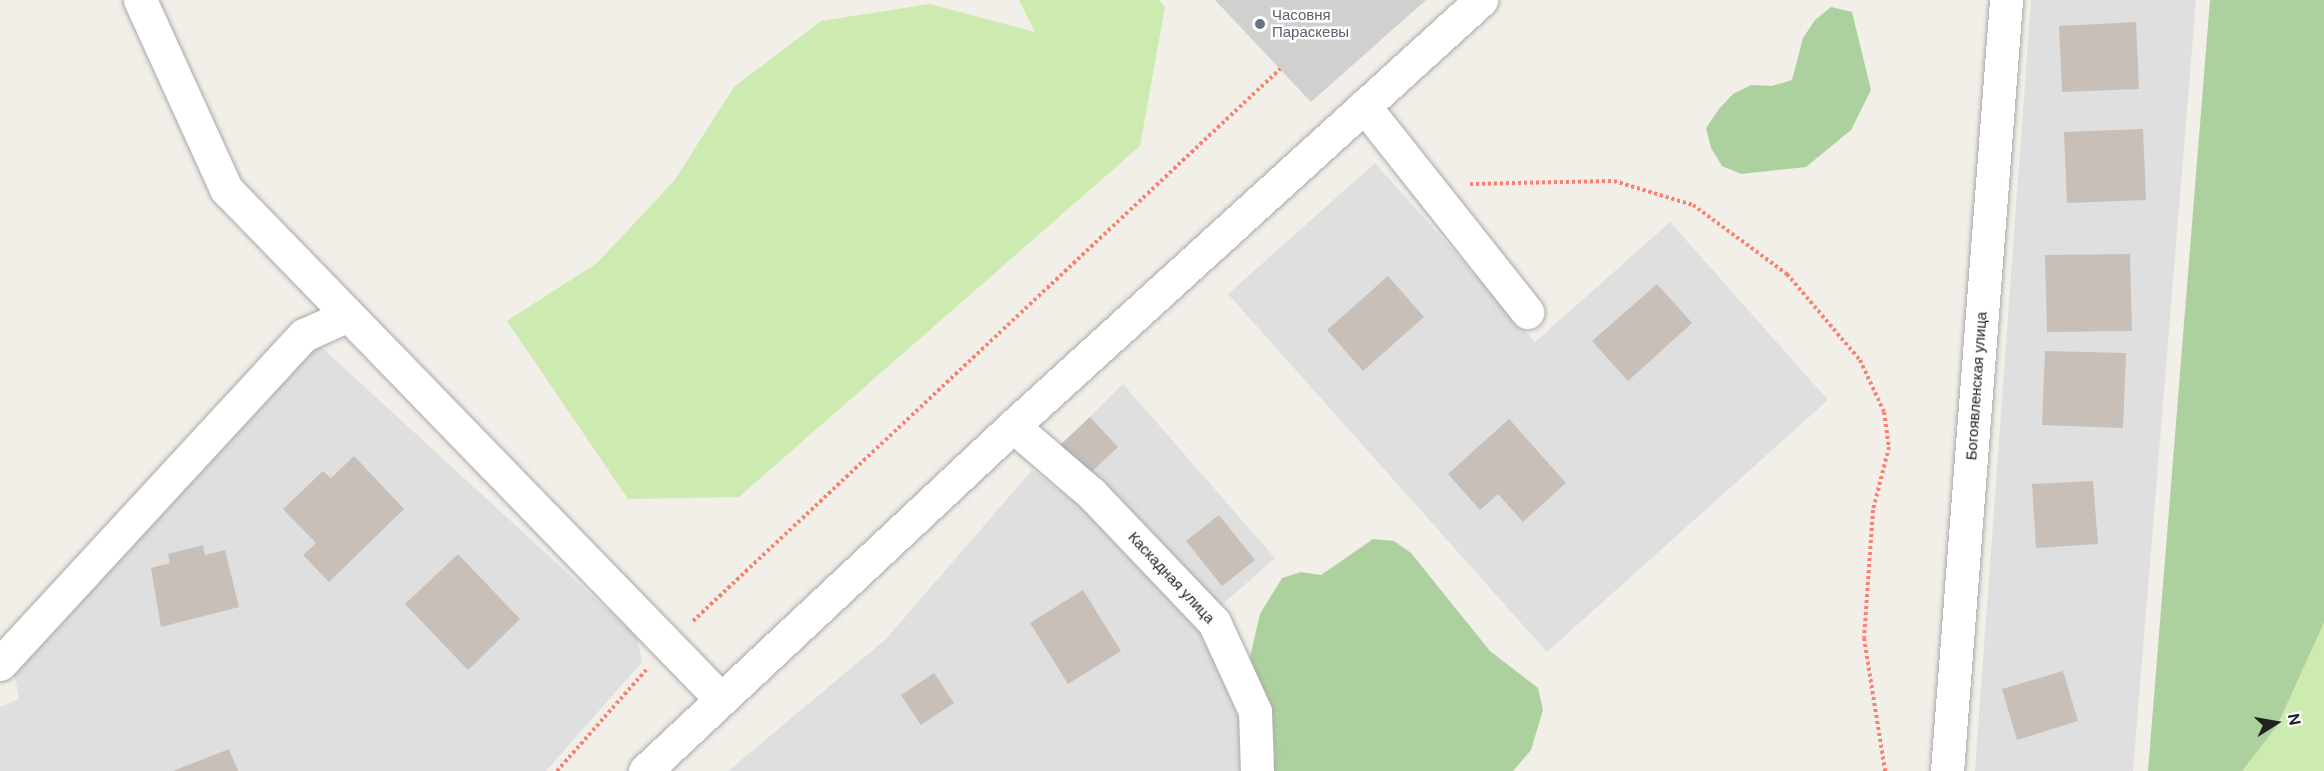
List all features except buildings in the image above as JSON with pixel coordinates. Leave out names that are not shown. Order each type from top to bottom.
[{"type":"street","points":[[140,0],[226,189],[720,699]]},
{"type":"street","points":[[645,771],[1013,426],[1481,0]]},
{"type":"street","name":"Богоявленская улица","points":[[1947,771],[2006,0]]},
{"type":"street","points":[[1365,106],[1527,312]]},
{"type":"street","points":[[0,664],[304,335],[348,315]]},
{"type":"street","name":"Каскадная улица","points":[[1013,426],[1091,494],[1214,622],[1255,711],[1257,771]]},
{"type":"path","points":[[557,771],[668,645],[1280,69]]},
{"type":"path","points":[[1427,185],[1614,181],[1693,205],[1787,274],[1860,360],[1884,412],[1888,447],[1873,510],[1864,638],[1885,771]]},
{"type":"shaded area","points":[[1215,0],[1426,0],[1311,102]]},
{"type":"shaded area","points":[[2031,0],[2196,0],[2133,771],[1975,771]]},
{"type":"shaded area","points":[[1375,163],[1535,342],[1670,222],[1828,400],[1547,652],[1228,294]]},
{"type":"shaded area","points":[[318,344],[637,637],[642,662],[546,771],[0,771],[0,707],[19,699],[13,667]]},
{"type":"shaded area","points":[[1123,384],[1275,558],[1216,610],[1059,447]]},
{"type":"shaded area","points":[[1032,470],[1125,539],[1202,627],[1228,680],[1245,737],[1240,771],[728,771],[886,639]]},
{"type":"green space","points":[[1019,0],[1159,0],[1165,7],[1140,146],[739,497],[628,499],[507,321],[597,263],[674,181],[734,87],[821,21],[930,4],[1035,32]]},
{"type":"green space","points":[[2210,0],[2324,0],[2324,623],[2277,726],[2242,771],[2148,771]]},
{"type":"green space","points":[[1831,7],[1852,12],[1871,90],[1851,130],[1806,167],[1741,174],[1722,166],[1711,148],[1706,128],[1719,109],[1733,94],[1751,85],[1772,86],[1792,80],[1803,38],[1815,20]]},
{"type":"green space","points":[[1373,539],[1394,541],[1411,553],[1490,651],[1538,688],[1543,710],[1531,750],[1513,771],[1271,771],[1275,757],[1272,717],[1250,657],[1260,614],[1282,578],[1301,572],[1321,575]]},
{"type":"green space","points":[[2324,623],[2324,771],[2242,771],[2277,726]]},
{"type":"place","name":"Часовня Параскевы","points":[[1260,24]]}]
